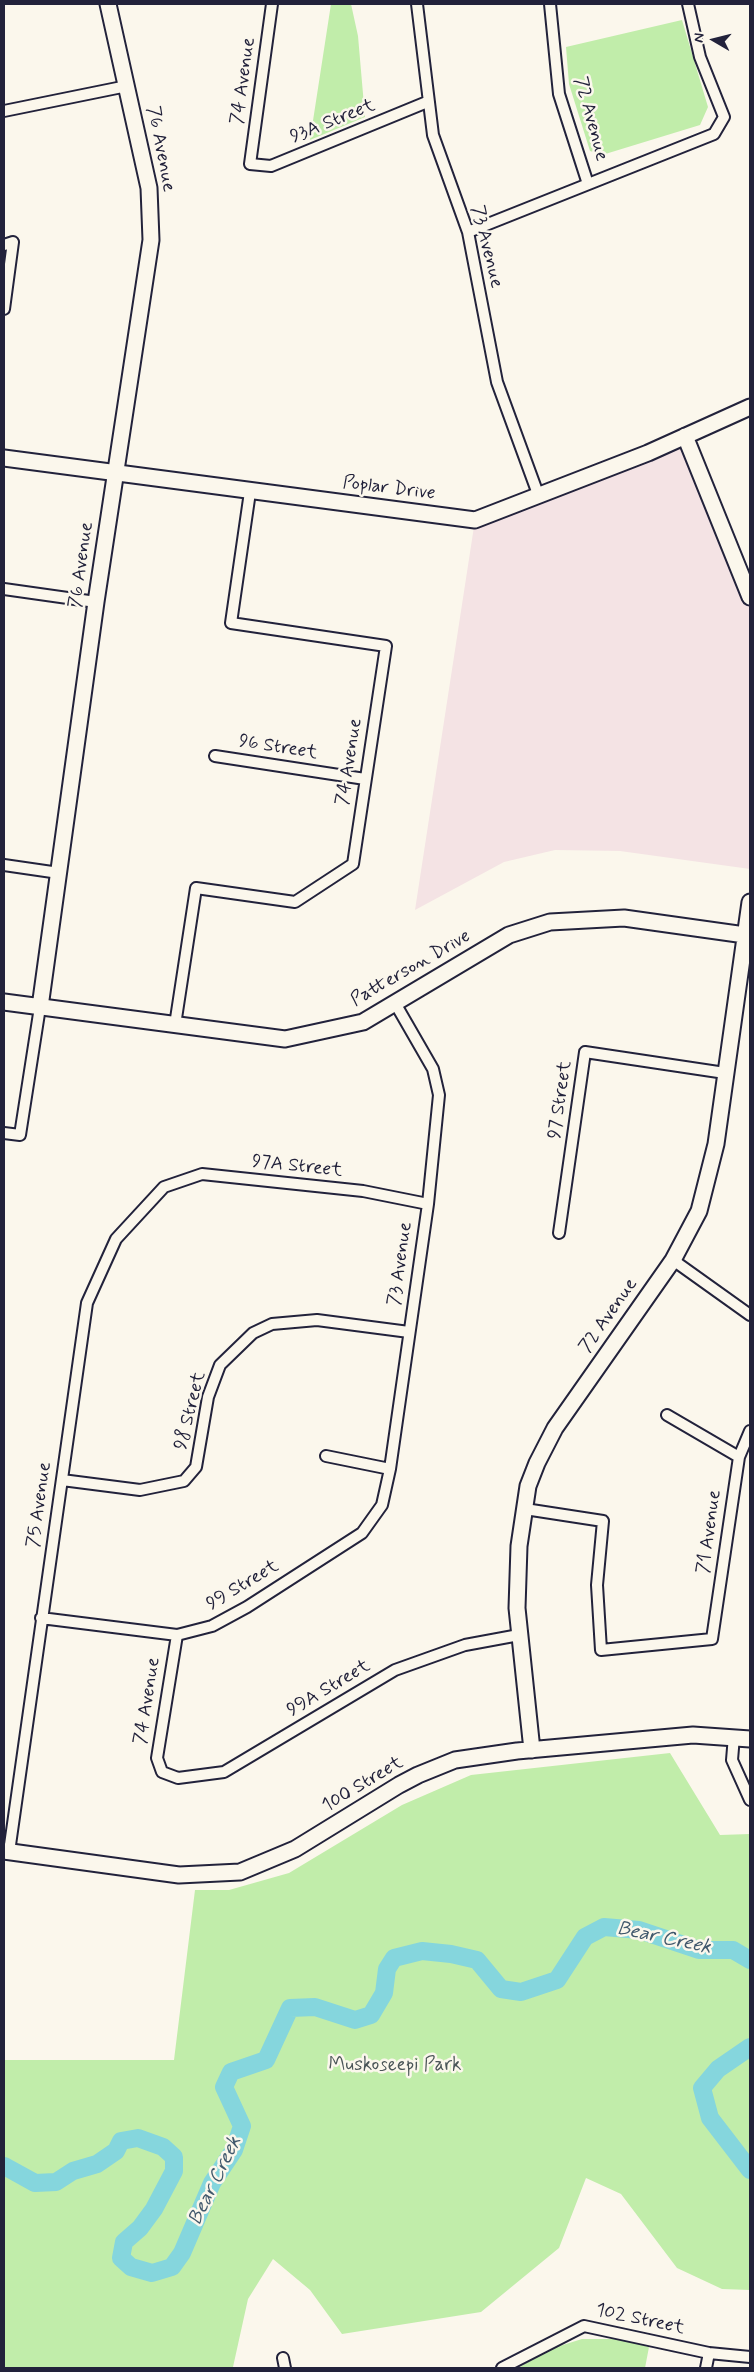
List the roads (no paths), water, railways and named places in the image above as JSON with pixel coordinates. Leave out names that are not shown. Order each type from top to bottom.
[{"type":"street","name":"76 Avenue","points":[[4,1133],[20,1135],[40,1007],[96,602],[151,240],[150,188],[108,4]]},
{"type":"street","name":"74 Avenue","points":[[250,164],[272,4]]},
{"type":"street","name":"73 Avenue","points":[[417,4],[427,102],[433,134],[468,232],[497,382],[538,494]]},
{"type":"street","name":"72 Avenue","points":[[550,4],[559,94],[588,184]]},
{"type":"street","points":[[468,232],[714,134],[724,117],[700,57],[688,4]]},
{"type":"street","points":[[4,111],[127,86]]},
{"type":"street","name":"93A Street","points":[[250,164],[271,166],[427,102]]},
{"type":"street","points":[[4,309],[8,243]]},
{"type":"street","name":"Poplar Drive","points":[[4,458],[250,492],[475,520],[648,453],[750,407]]},
{"type":"street","points":[[684,436],[750,598]]},
{"type":"street","name":"74 Avenue","points":[[175,1025],[196,888],[295,902],[352,864],[386,646],[231,623],[250,492]]},
{"type":"street","points":[[4,589],[96,602]]},
{"type":"street","name":"96 Street","points":[[215,756],[365,780]]},
{"type":"street","points":[[4,865],[59,873]]},
{"type":"street","name":"72 Avenue","points":[[532,1750],[518,1635],[517,1581],[528,1486],[546,1443],[673,1260],[699,1211],[711,1171],[750,902]]},
{"type":"street","name":"Patterson Drive","points":[[4,1002],[285,1039],[363,1022],[509,935],[550,922],[624,918],[745,935]]},
{"type":"street","name":"73 Avenue","points":[[362,1533],[382,1505],[390,1469],[428,1204],[439,1096],[433,1069],[395,1003]]},
{"type":"street","name":"97 Street","points":[[559,1233],[585,1052],[725,1073]]},
{"type":"street","name":"97A Street","points":[[164,1187],[202,1174],[363,1191],[428,1204]]},
{"type":"street","name":"75 Avenue","points":[[6,1851],[87,1303],[116,1239],[164,1187]]},
{"type":"street","points":[[673,1260],[750,1315]]},
{"type":"street","name":"98 Street","points":[[62,1480],[140,1490],[184,1481],[196,1467],[208,1397],[220,1365],[253,1333],[272,1324],[317,1320],[409,1332]]},
{"type":"street","points":[[667,1415],[739,1457]]},
{"type":"street","name":"71 Avenue","points":[[524,1509],[604,1521],[597,1585],[601,1650],[712,1639],[739,1457],[750,1431]]},
{"type":"street","points":[[326,1456],[390,1469]]},
{"type":"street","name":"99 Street","points":[[41,1618],[177,1635],[212,1626],[247,1607],[362,1533]]},
{"type":"street","name":"74 Avenue","points":[[162,1772],[157,1758],[177,1635]]},
{"type":"street","name":"99A Street","points":[[162,1772],[178,1778],[224,1772],[394,1670],[464,1645],[518,1635]]},
{"type":"street","name":"100 Street","points":[[6,1851],[179,1875],[240,1872],[295,1849],[399,1786],[437,1766],[480,1755],[693,1735],[734,1736],[750,1739]]},
{"type":"street","points":[[734,1736],[732,1760],[750,1800]]},
{"type":"street","name":"102 Street","points":[[504,2368],[584,2326],[708,2353],[750,2357]]},
{"type":"street","points":[[706,2368],[708,2353]]},
{"type":"waterway","name":"Bear Creek","points":[[4,2166],[35,2183],[56,2182],[73,2171],[97,2164],[116,2151],[121,2141],[138,2138],[163,2147],[174,2157],[174,2171],[154,2209],[140,2228],[124,2242],[121,2258],[131,2267],[152,2273],[172,2267],[182,2253],[212,2183],[234,2150],[242,2126],[224,2087],[231,2072],[266,2060],[290,2008],[315,2007],[355,2020],[371,2015],[384,1993],[387,1969],[394,1958],[422,1951],[451,1954],[477,1960],[501,1989],[521,1992],[557,1980],[585,1937],[604,1927],[639,1930],[699,1950],[733,1950],[750,1960]]},
{"type":"waterway","name":"Bear Creek","points":[[750,2047],[718,2069],[702,2088],[710,2118],[750,2170]]},
{"type":"park label","name":"Muskoseepi Park","points":[[395,2066]]}]
